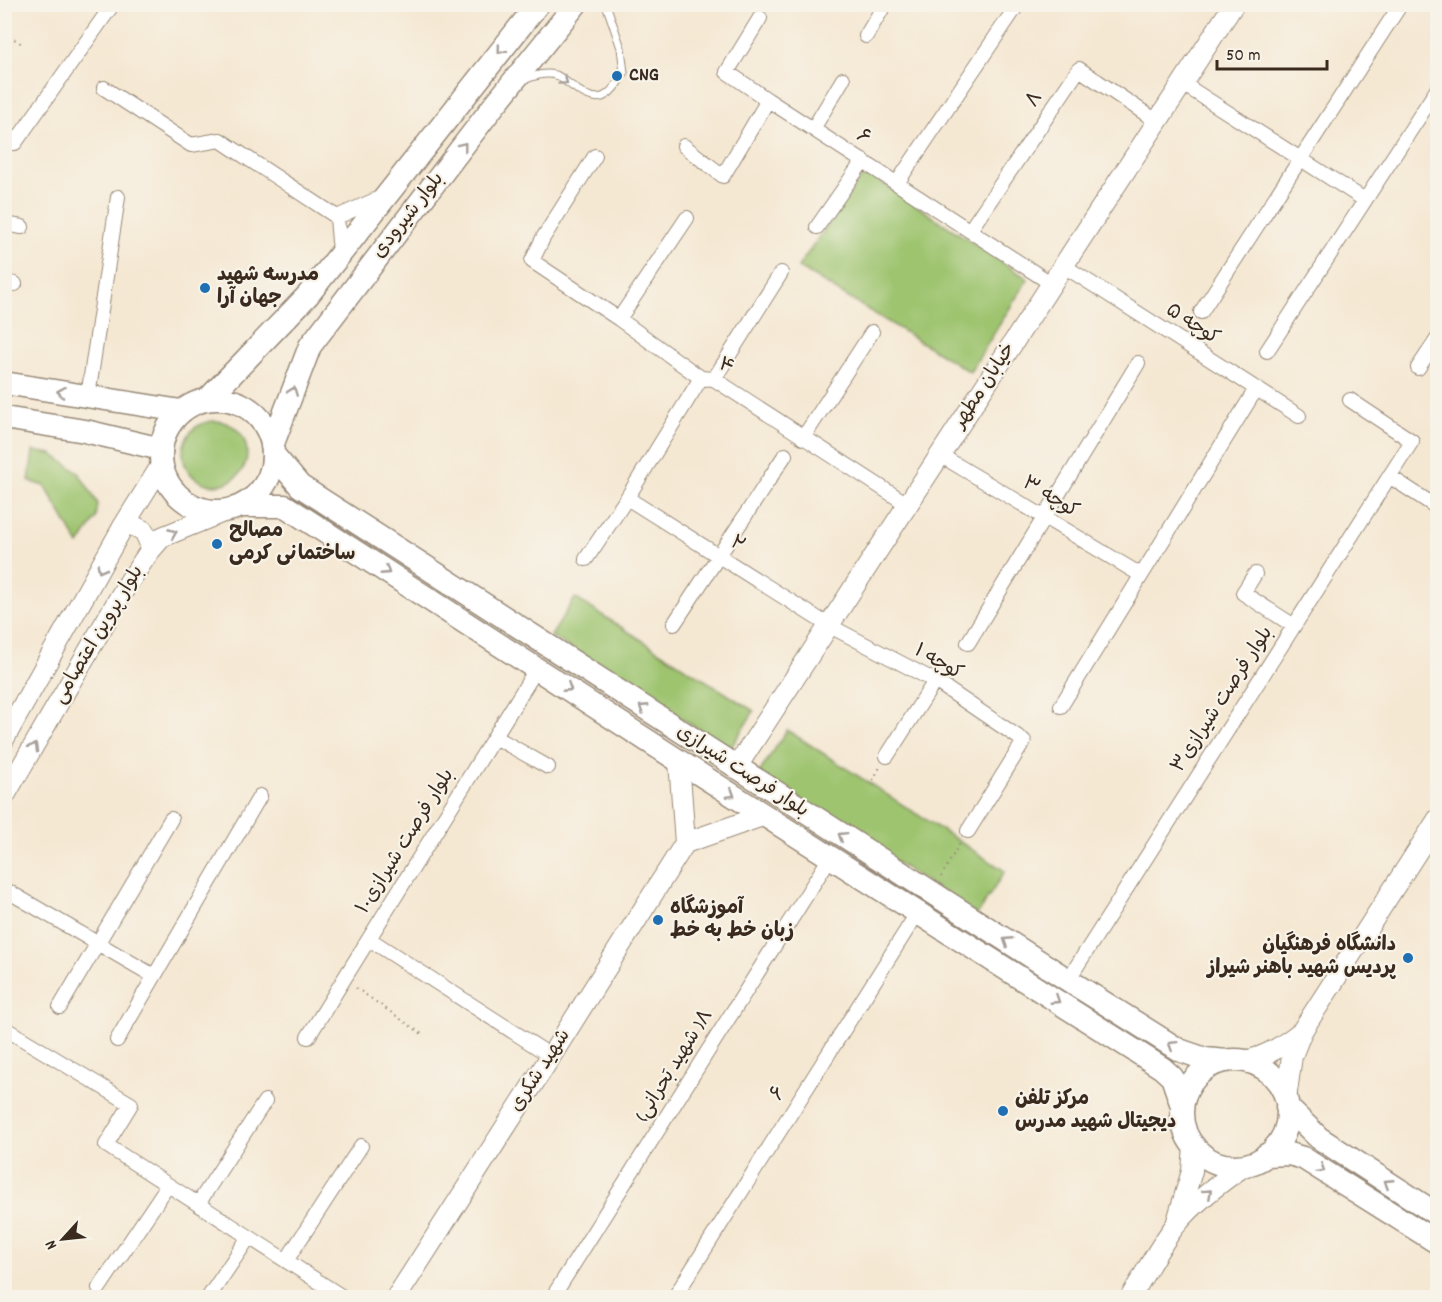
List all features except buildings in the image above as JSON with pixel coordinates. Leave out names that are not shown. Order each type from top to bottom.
[{"type":"main road","name":"بلوار شیرودی","points":[[208,399],[308,295],[538,4]]},
{"type":"main road","name":"بلوار شیرودی","points":[[273,450],[310,346],[576,4]]},
{"type":"main road","points":[[4,383],[181,411]]},
{"type":"main road","points":[[208,399],[237,402],[250,409],[268,432],[273,450],[270,474],[264,487],[254,498],[235,508],[210,511],[194,506],[179,496],[168,483],[162,457],[168,428],[181,411],[208,399]]},
{"type":"main road","points":[[112,437],[120,431],[124,421],[123,410],[116,402]]},
{"type":"main road","points":[[4,418],[112,437],[162,457]]},
{"type":"main road","name":"بلوار فرصت شیرازی","points":[[273,450],[300,486],[1068,980],[1179,1050],[1205,1059],[1236,1061]]},
{"type":"main road","name":"بلوار فرصت شیرازی","points":[[235,508],[285,506],[679,761],[1162,1068],[1172,1077],[1182,1106]]},
{"type":"main road","points":[[1256,1160],[1279,1142],[1284,1131],[1287,1119],[1282,1090],[1271,1075],[1263,1069],[1236,1061],[1216,1064],[1200,1073],[1190,1085],[1182,1106],[1184,1127],[1200,1153],[1217,1163],[1236,1166],[1289,1154],[1303,1158],[1437,1243]]},
{"type":"main road","points":[[1286,1103],[1318,1138],[1437,1215]]},
{"type":"street","points":[[866,36],[885,4]]},
{"type":"street","points":[[897,183],[1018,4]]},
{"type":"street","name":"خیابان مطهر","points":[[736,768],[1234,4]]},
{"type":"street","points":[[4,143],[15,143],[110,6]]},
{"type":"street","points":[[1201,312],[1399,7]]},
{"type":"street","name":"۶","points":[[760,18],[728,72],[1052,284]]},
{"type":"street","name":"۸","points":[[970,231],[1079,69],[1158,122]]},
{"type":"street","points":[[813,129],[843,79]]},
{"type":"street","points":[[1183,84],[1365,200]]},
{"type":"street","points":[[104,88],[191,146],[220,140],[337,217]]},
{"type":"street","points":[[1267,351],[1437,88]]},
{"type":"street","points":[[684,146],[723,176],[768,100]]},
{"type":"street","name":"۴","points":[[595,156],[543,238],[532,261],[708,379],[906,504]]},
{"type":"street","points":[[817,226],[863,161]]},
{"type":"street","points":[[337,217],[387,195]]},
{"type":"street","points":[[88,396],[118,197]]},
{"type":"street","points":[[337,217],[340,254]]},
{"type":"street","points":[[619,319],[687,218]]},
{"type":"street","points":[[4,224],[22,227]]},
{"type":"street","name":"کوچه ۵","points":[[1064,266],[1299,416]]},
{"type":"street","points":[[586,559],[781,273]]},
{"type":"street","points":[[803,438],[872,332]]},
{"type":"street","points":[[1418,368],[1437,338]]},
{"type":"street","points":[[968,643],[1138,363]]},
{"type":"street","points":[[1061,706],[1256,389]]},
{"type":"street","name":"۳بلوار فرصت شیرازی","points":[[1068,980],[1412,441],[1350,400]]},
{"type":"street","points":[[674,624],[785,455]]},
{"type":"street","name":"کوچه ۳","points":[[940,455],[1140,575]]},
{"type":"street","name":"بلوار پروین اعتصامی","points":[[4,739],[162,457]]},
{"type":"street","points":[[1389,476],[1437,508]]},
{"type":"street","name":"۲","points":[[627,498],[828,625]]},
{"type":"street","name":"بلوار پروین اعتصامی","points":[[4,797],[125,588],[149,552],[162,537],[235,508]]},
{"type":"street","points":[[124,525],[132,525],[144,531],[150,544],[149,552]]},
{"type":"street","points":[[1255,574],[1243,593],[1294,626]]},
{"type":"street","name":"کوچه ۱","points":[[828,625],[935,681],[1024,741],[968,831]]},
{"type":"street","name":"بلوار فرصت شیرازی۱۰","points":[[308,1037],[537,668]]},
{"type":"street","points":[[886,756],[935,681]]},
{"type":"street","points":[[495,737],[548,767]]},
{"type":"street","points":[[679,761],[685,843],[765,815]]},
{"type":"street","points":[[117,1040],[260,796]]},
{"type":"street","points":[[60,1007],[171,819]]},
{"type":"street","points":[[1286,1103],[1292,1056],[1302,1031],[1437,819]]},
{"type":"street","name":"شهید شکری","points":[[396,1298],[685,843]]},
{"type":"street","name":"(شهید بَحرانی )۸","points":[[552,1298],[831,856]]},
{"type":"street","points":[[4,889],[154,976]]},
{"type":"street","name":"۶","points":[[674,1298],[918,912]]},
{"type":"street","points":[[369,939],[551,1056]]},
{"type":"street","points":[[4,1028],[130,1104],[106,1145],[286,1260],[324,1292],[344,1298]]},
{"type":"street","points":[[1236,1061],[1261,1058],[1280,1048],[1302,1031]]},
{"type":"street","points":[[198,1204],[265,1101]]},
{"type":"street","points":[[286,1260],[361,1146]]},
{"type":"street","points":[[1175,1227],[1192,1171],[1194,1146]]},
{"type":"street","points":[[1130,1298],[1175,1227],[1222,1181],[1256,1160]]},
{"type":"street","points":[[99,1288],[168,1185]]},
{"type":"street","points":[[208,1298],[249,1237]]},
{"type":"lane","points":[[510,86],[540,74],[557,75],[580,93],[593,99],[611,92],[624,73],[621,48],[606,4]]},
{"type":"path","points":[[4,33],[24,45]]},
{"type":"path","points":[[932,893],[968,831]]},
{"type":"path","points":[[344,980],[422,1034]]},
{"type":"green space","points":[[865,172],[1028,279],[970,372],[798,267]]},
{"type":"green space","points":[[215,421],[233,427],[241,435],[247,453],[241,471],[233,479],[215,485],[197,479],[189,471],[183,453],[189,435],[197,427]]},
{"type":"green space","points":[[33,451],[52,454],[79,473],[98,504],[96,518],[79,545],[45,486],[29,481]]},
{"type":"green space","points":[[575,598],[754,711],[730,749],[551,636]]},
{"type":"green space","points":[[787,730],[1005,871],[977,915],[759,773]]},
{"type":"place","name":"CNG","points":[[617,76]]},
{"type":"place","name":"مدرسه شهید جهان آرا","points":[[205,288]]},
{"type":"place","name":"مصالح ساختمانی کرمی","points":[[217,544]]},
{"type":"place","name":"آموزشگاه زبان خط به خط","points":[[658,920]]},
{"type":"place","name":"دانشگاه فرهنگیان پردیس شهید باهنر شیراز","points":[[1408,958]]},
{"type":"place","name":"مرکز تلفن دیجیتال شهید مدرس","points":[[1003,1111]]}]
